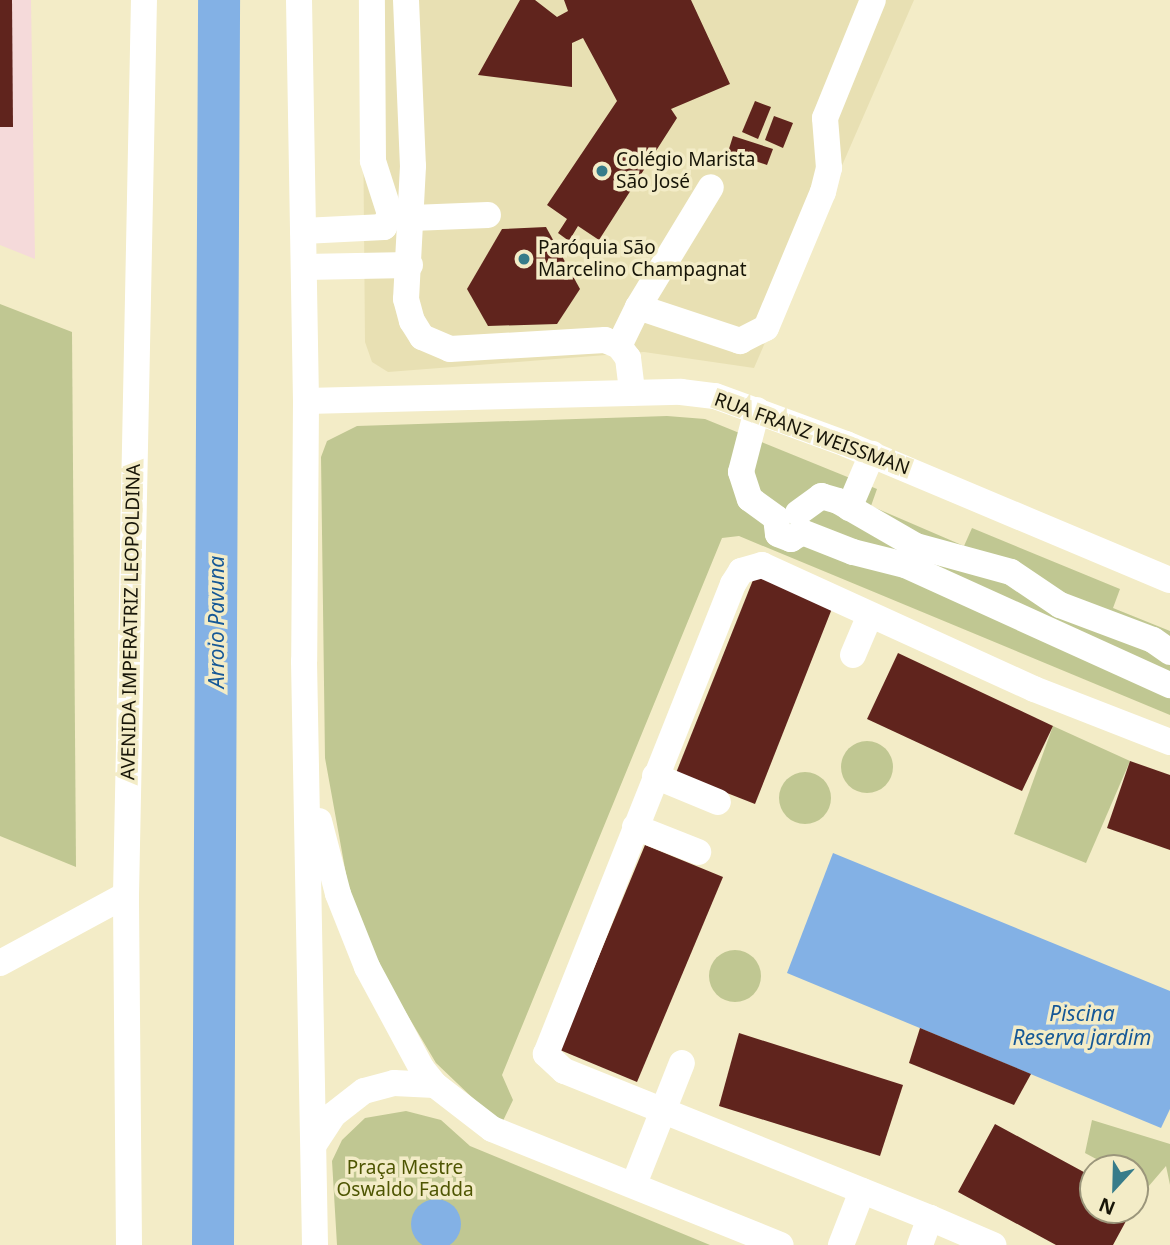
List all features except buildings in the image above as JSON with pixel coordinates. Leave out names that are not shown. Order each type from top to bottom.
[{"type":"street","name":"AVENIDA IMPERATRIZ LEOPOLDINA","points":[[129,1245],[126,895],[145,0]]},
{"type":"street","points":[[299,0],[315,1245]]},
{"type":"street","points":[[303,230],[384,227],[390,214],[373,161],[372,0]]},
{"type":"street","points":[[406,0],[413,166],[410,265],[406,299],[412,321],[422,337],[438,346],[584,339],[619,346],[628,358],[632,393]]},
{"type":"street","points":[[638,307],[740,341],[766,328],[823,192],[829,168],[825,118],[873,0]]},
{"type":"street","points":[[377,173],[403,173],[413,166]]},
{"type":"street","points":[[619,346],[638,307],[711,187]]},
{"type":"street","points":[[412,218],[488,215]]},
{"type":"street","points":[[304,267],[410,265]]},
{"type":"street","name":"RUA FRANZ WEISSMAN","points":[[306,401],[632,393],[715,396],[872,454],[1170,580]]},
{"type":"street","points":[[757,410],[741,472],[750,499],[853,552],[905,565],[1170,685]]},
{"type":"street","points":[[849,508],[872,454]]},
{"type":"street","points":[[792,521],[821,496],[849,508],[916,547],[1011,572],[1059,605],[1153,640],[1170,652]]},
{"type":"street","points":[[993,1245],[564,1071],[546,1054],[635,827],[741,571],[762,565],[1034,689],[1170,742]]},
{"type":"street","points":[[853,655],[870,615]]},
{"type":"street","points":[[656,776],[718,803]]},
{"type":"street","points":[[308,780],[338,894],[367,967],[435,1085],[492,1129],[781,1245]]},
{"type":"street","points":[[635,827],[698,852]]},
{"type":"street","points":[[0,962],[126,895]]},
{"type":"street","points":[[634,1184],[665,1113],[682,1063]]},
{"type":"street","points":[[314,1143],[333,1115],[364,1091],[394,1083],[435,1085]]},
{"type":"street","points":[[841,1245],[862,1191]]},
{"type":"street","points":[[920,1245],[930,1218]]},
{"type":"shaded area","points":[[0,0],[31,0],[35,259],[0,245]]},
{"type":"shaded area","name":"Colégio Marista São José","points":[[362,0],[914,0],[754,368],[644,352],[388,372],[372,362],[365,342]]},
{"type":"green space","points":[[0,304],[72,332],[76,867],[0,836]]},
{"type":"green space","points":[[667,416],[705,419],[877,489],[871,506],[964,546],[972,528],[1120,589],[1113,608],[1170,631],[1170,715],[739,536],[722,538],[502,1075],[513,1100],[501,1125],[436,1063],[374,959],[353,913],[325,758],[321,457],[327,441],[357,426]]},
{"type":"green space","points":[[1053,726],[1130,761],[1086,863],[1014,834]]},
{"type":"green space","points":[[867,741],[877,743],[885,749],[891,757],[891,777],[885,785],[877,791],[867,793],[857,791],[849,785],[843,777],[841,767],[843,757],[849,749],[857,743]]},
{"type":"green space","points":[[805,772],[815,774],[823,780],[829,788],[829,808],[823,816],[815,822],[805,824],[795,822],[787,816],[781,808],[779,798],[781,788],[787,780],[795,774]]},
{"type":"green space","points":[[735,950],[745,952],[753,958],[759,966],[759,986],[753,994],[745,1000],[735,1002],[725,1000],[717,994],[711,986],[709,976],[711,966],[717,958],[725,952]]},
{"type":"green space","name":"Praça Mestre Oswaldo Fadda","points":[[406,1111],[441,1120],[470,1146],[710,1245],[337,1245],[332,1161],[342,1140],[365,1118]]},
{"type":"green space","points":[[1092,1120],[1170,1144],[1170,1185],[1166,1166],[1149,1186],[1149,1154],[1085,1153]]},
{"type":"water","name":"Piscina Reserva jardim","points":[[833,853],[1170,991],[1170,1109],[1161,1128],[787,973]]},
{"type":"water","points":[[436,1199],[453,1207],[461,1224],[453,1241],[436,1249],[419,1241],[411,1224],[419,1207]]},
{"type":"waterway","name":"Arroio Pavuna","points":[[213,1245],[219,0]]},
{"type":"place","name":"Colégio Marista São José","points":[[602,171]]},
{"type":"place","name":"Paróquia São Marcelino Champagnat","points":[[524,259]]}]
